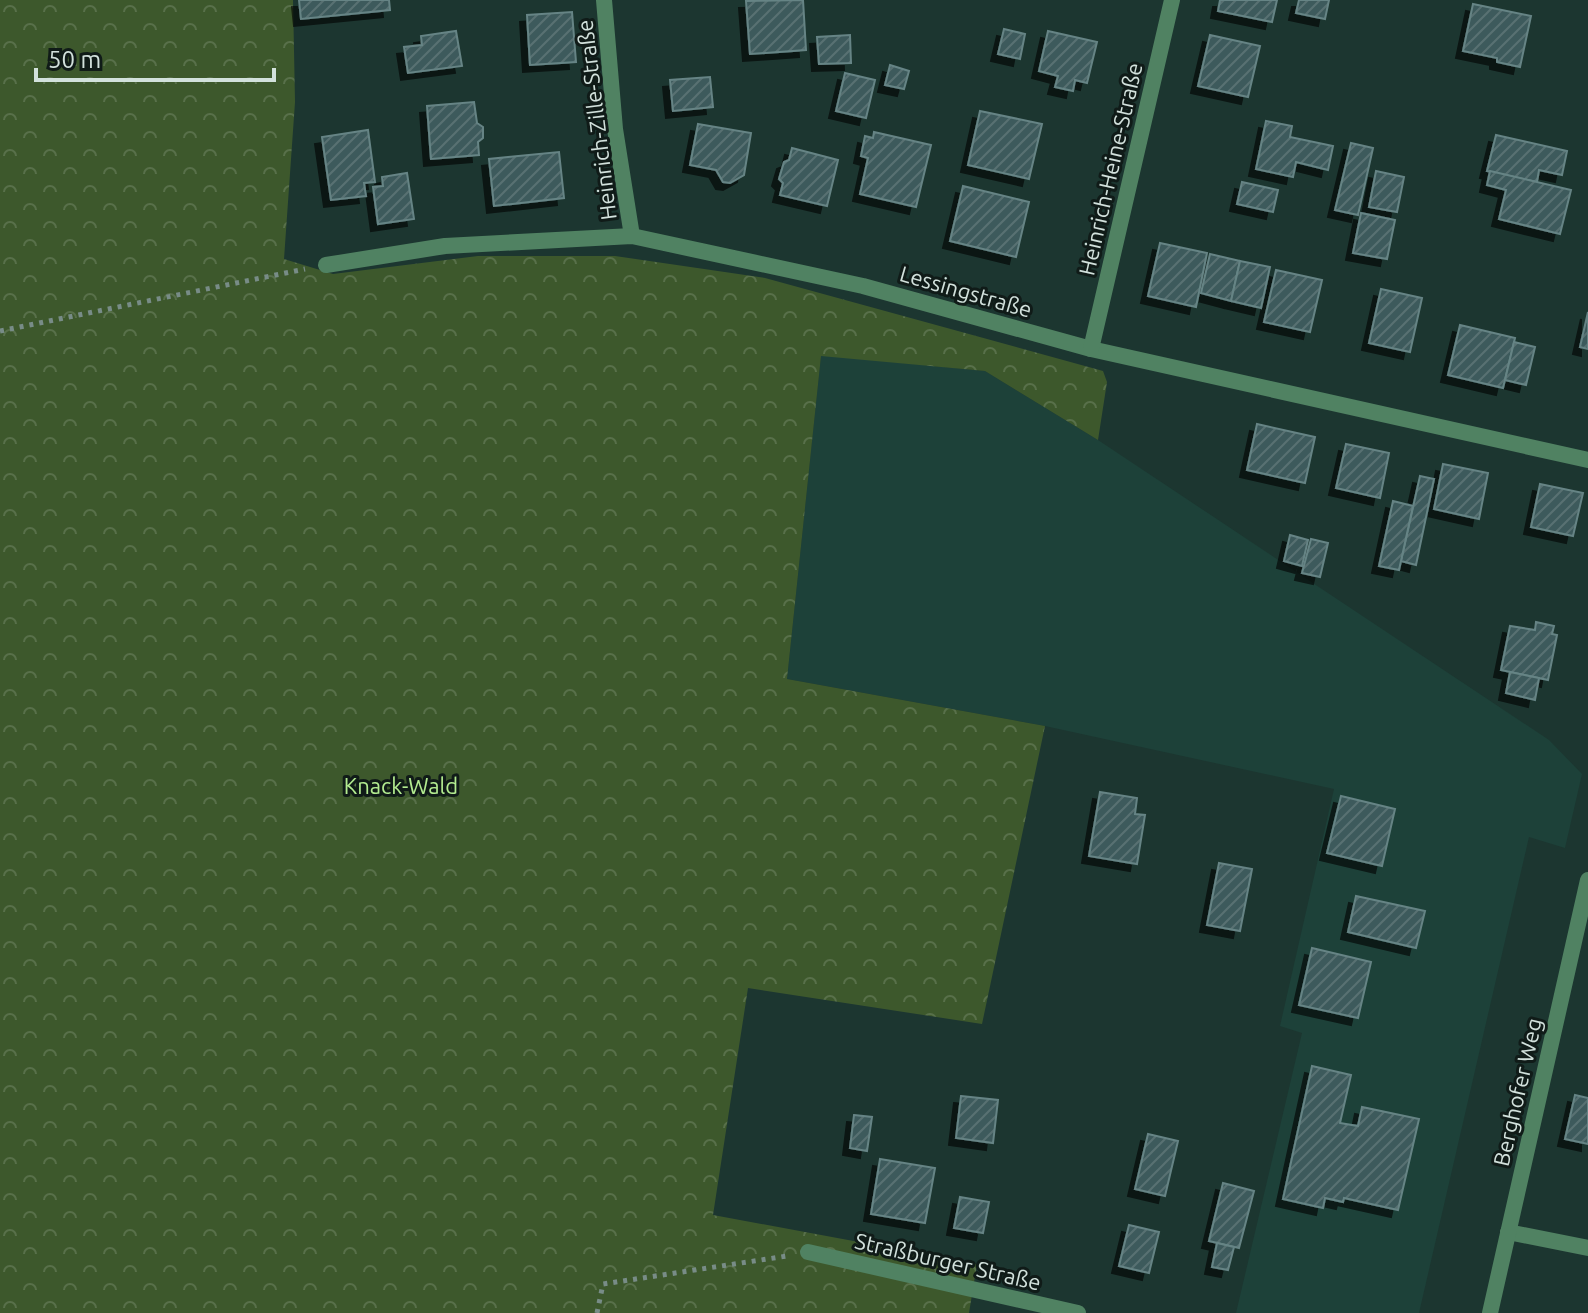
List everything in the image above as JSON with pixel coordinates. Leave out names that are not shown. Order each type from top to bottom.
[{"type":"street","name":"Heinrich-Zille-Straße","points":[[604,0],[615,129],[632,236]]},
{"type":"street","name":"Heinrich-Heine-Straße","points":[[1091,349],[1172,0]]},
{"type":"street","name":"Lessingstraße","points":[[326,265],[445,246],[632,236],[863,286],[1091,349],[1588,460]]},
{"type":"street","name":"Berghofer Weg","points":[[1490,1313],[1588,880]]},
{"type":"street","points":[[1508,1232],[1588,1248]]},
{"type":"street","name":"Straßburger Straße","points":[[808,1252],[1078,1313]]},
{"type":"path","points":[[0,331],[326,265]]},
{"type":"path","points":[[597,1313],[603,1284],[808,1252]]},
{"type":"shaded area","points":[[821,355],[985,371],[1098,440],[1549,740],[1582,774],[1565,848],[1529,837],[1419,1313],[1236,1313],[1302,1033],[1280,1026],[1334,789],[1045,726],[787,679]]},
{"type":"green space","name":"Knack-Wald","points":[[0,0],[293,0],[295,102],[284,259],[333,274],[478,256],[615,256],[765,278],[1103,371],[1107,382],[1098,440],[985,371],[821,356],[787,679],[1045,726],[982,1024],[748,988],[713,1215],[977,1264],[969,1313],[0,1313]]},
{"type":"building","points":[[299,0],[389,0],[390,10],[301,19]]},
{"type":"building","points":[[803,0],[806,50],[750,54],[746,1]]},
{"type":"building","points":[[1220,0],[1277,0],[1272,22],[1218,11]]},
{"type":"building","points":[[1299,0],[1329,0],[1325,19],[1296,13]]},
{"type":"building","points":[[1473,4],[1531,16],[1520,67],[1497,62],[1497,58],[1463,51]]},
{"type":"building","points":[[572,12],[576,62],[530,65],[527,15]]},
{"type":"building","points":[[1004,29],[1025,34],[1020,59],[998,54]]},
{"type":"building","points":[[456,31],[462,66],[408,73],[404,47],[422,45],[421,36]]},
{"type":"building","points":[[1048,31],[1097,42],[1087,83],[1075,80],[1073,91],[1055,87],[1058,76],[1039,71]]},
{"type":"building","points":[[850,35],[851,63],[819,64],[817,37]]},
{"type":"building","points":[[1210,35],[1260,46],[1248,97],[1198,86]]},
{"type":"building","points":[[890,65],[909,71],[904,89],[885,85]]},
{"type":"building","points":[[845,73],[875,80],[866,118],[836,111]]},
{"type":"building","points":[[710,77],[713,107],[673,111],[670,80]]},
{"type":"building","points":[[474,102],[477,123],[483,127],[483,138],[478,142],[479,155],[431,159],[427,106]]},
{"type":"building","points":[[980,111],[1042,124],[1029,179],[968,165]]},
{"type":"building","points":[[1266,121],[1292,126],[1290,137],[1333,146],[1328,170],[1296,162],[1293,177],[1256,169]]},
{"type":"building","points":[[698,124],[751,133],[744,175],[730,183],[723,182],[716,170],[690,165]]},
{"type":"building","points":[[368,130],[375,182],[364,183],[366,196],[331,200],[322,137]]},
{"type":"building","points":[[874,132],[931,145],[916,207],[860,194],[868,158],[861,156],[865,136],[873,138]]},
{"type":"building","points":[[1496,135],[1567,151],[1562,175],[1539,170],[1537,182],[1487,171]]},
{"type":"building","points":[[1351,143],[1373,148],[1358,215],[1335,210]]},
{"type":"building","points":[[792,148],[838,160],[827,206],[780,195],[783,183],[779,179]]},
{"type":"building","points":[[559,152],[564,198],[494,206],[489,159]]},
{"type":"building","points":[[1376,171],[1404,177],[1397,212],[1369,207]]},
{"type":"building","points":[[1490,171],[1571,190],[1560,234],[1499,219],[1506,190],[1487,185]]},
{"type":"building","points":[[407,173],[414,219],[378,224],[373,187],[383,186],[382,177]]},
{"type":"building","points":[[1242,182],[1278,190],[1273,212],[1237,204]]},
{"type":"building","points":[[963,186],[1029,202],[1016,257],[950,241]]},
{"type":"building","points":[[1361,213],[1395,220],[1387,259],[1353,253]]},
{"type":"building","points":[[1160,243],[1207,253],[1196,307],[1148,296]]},
{"type":"building","points":[[1210,254],[1240,261],[1231,301],[1201,293]]},
{"type":"building","points":[[1240,261],[1270,267],[1261,308],[1231,301]]},
{"type":"building","points":[[1276,270],[1322,280],[1310,332],[1264,322]]},
{"type":"building","points":[[1381,289],[1422,298],[1410,352],[1369,343]]},
{"type":"building","points":[[1588,312],[1588,349],[1580,347]]},
{"type":"building","points":[[1460,325],[1515,338],[1503,388],[1448,375]]},
{"type":"building","points":[[1514,342],[1535,347],[1526,385],[1505,380]]},
{"type":"building","points":[[1257,424],[1315,437],[1305,483],[1247,470]]},
{"type":"building","points":[[1346,444],[1389,453],[1380,498],[1336,488]]},
{"type":"building","points":[[1443,464],[1488,473],[1479,519],[1434,509]]},
{"type":"building","points":[[1420,476],[1434,479],[1416,565],[1401,561]]},
{"type":"building","points":[[1540,484],[1583,493],[1573,536],[1531,527]]},
{"type":"building","points":[[1393,501],[1413,506],[1399,570],[1379,566]]},
{"type":"building","points":[[1290,535],[1308,540],[1302,566],[1284,561]]},
{"type":"building","points":[[1311,539],[1328,543],[1320,577],[1302,573]]},
{"type":"building","points":[[1536,622],[1554,626],[1552,634],[1557,635],[1548,680],[1501,670],[1510,626],[1535,630]]},
{"type":"building","points":[[1510,672],[1539,678],[1535,700],[1506,693]]},
{"type":"building","points":[[1100,792],[1137,798],[1135,814],[1145,815],[1137,864],[1089,856]]},
{"type":"building","points":[[1341,796],[1395,809],[1382,866],[1327,853]]},
{"type":"building","points":[[1219,863],[1252,869],[1240,931],[1207,925]]},
{"type":"building","points":[[1356,896],[1425,911],[1416,948],[1348,932]]},
{"type":"building","points":[[1312,948],[1371,962],[1358,1018],[1299,1005]]},
{"type":"building","points":[[1312,1066],[1351,1075],[1340,1123],[1358,1126],[1362,1107],[1419,1119],[1398,1210],[1344,1198],[1343,1202],[1325,1198],[1323,1208],[1283,1199]]},
{"type":"building","points":[[1575,1095],[1588,1098],[1588,1144],[1565,1139]]},
{"type":"building","points":[[961,1096],[998,1100],[993,1143],[956,1138]]},
{"type":"building","points":[[854,1115],[872,1117],[867,1151],[850,1148]]},
{"type":"building","points":[[1148,1134],[1178,1141],[1165,1196],[1135,1189]]},
{"type":"building","points":[[880,1159],[935,1168],[925,1223],[871,1214]]},
{"type":"building","points":[[1223,1183],[1254,1191],[1239,1248],[1209,1241]]},
{"type":"building","points":[[960,1197],[989,1202],[983,1233],[954,1228]]},
{"type":"building","points":[[1129,1225],[1159,1232],[1149,1273],[1119,1266]]},
{"type":"building","points":[[1217,1243],[1234,1247],[1228,1270],[1212,1267]]}]
